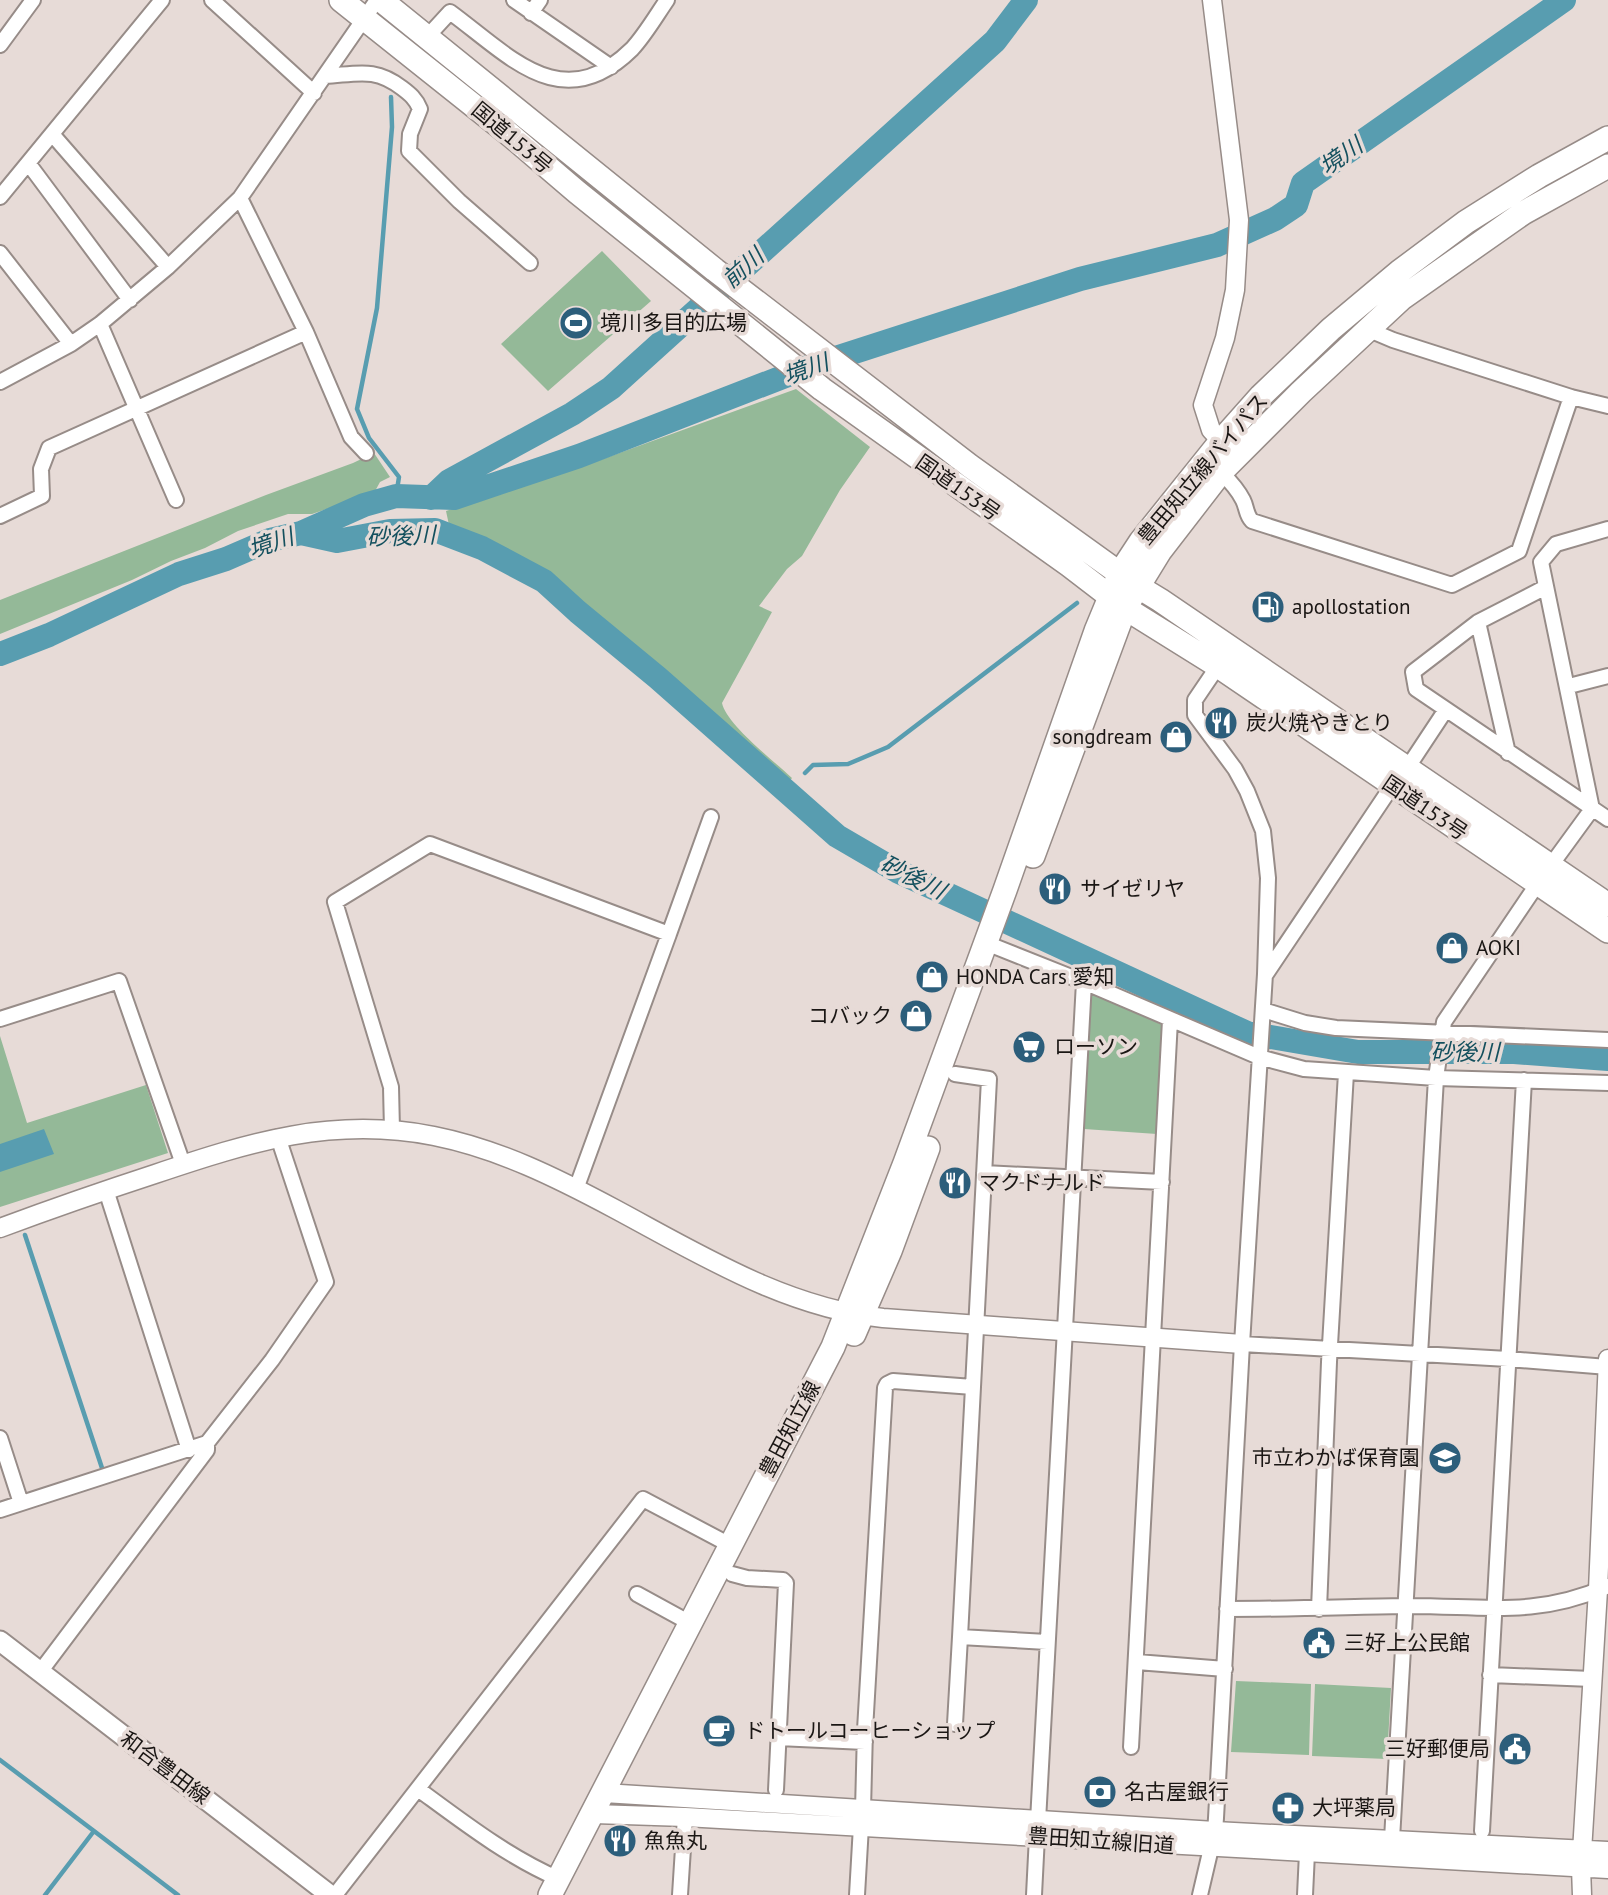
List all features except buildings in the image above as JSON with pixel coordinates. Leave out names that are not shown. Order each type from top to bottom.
[{"type":"main road","name":"国道153号","points":[[341,0],[374,6],[427,37],[737,288],[970,466],[1129,579],[1408,767],[1544,874],[1608,931]]},
{"type":"main road","name":"国道153号","points":[[374,6],[508,133],[577,192],[822,389],[909,453],[1117,602],[1218,666],[1392,786],[1544,874],[1608,905]]},
{"type":"main road","name":"豊田知立線バイパス","points":[[993,946],[1141,541],[1221,441],[1261,396],[1331,329],[1399,272],[1476,216],[1539,176],[1608,138]]},
{"type":"main road","name":"豊田知立線バイパス","points":[[1129,579],[1160,551],[1221,472],[1367,329],[1424,281],[1502,226],[1608,166]]},
{"type":"main road","name":"豊田知立線","points":[[612,1794],[732,1574],[855,1314],[890,1251],[955,1074],[993,946]]},
{"type":"main road","name":"豊田知立線","points":[[559,1890],[602,1815],[690,1623],[730,1545],[833,1347],[855,1314],[910,1150],[993,946]]},
{"type":"main road","name":"和合豊田線","points":[[0,1641],[330,1895]]},
{"type":"street","points":[[0,45],[33,0]]},
{"type":"street","points":[[0,197],[162,0]]},
{"type":"street","points":[[212,0],[314,93]]},
{"type":"street","points":[[514,0],[611,67]]},
{"type":"street","points":[[531,13],[540,0]]},
{"type":"street","points":[[427,37],[450,12],[540,76],[559,80],[587,78],[611,67],[633,47],[667,0]]},
{"type":"street","points":[[1212,0],[1239,220],[1237,268],[1225,338],[1203,405],[1211,430],[1221,441]]},
{"type":"street","points":[[0,383],[71,344],[100,324],[168,267],[240,198],[374,6]]},
{"type":"street","points":[[325,76],[372,73],[386,76],[410,93],[420,109],[410,134],[409,151],[459,201],[530,263]]},
{"type":"street","points":[[52,134],[168,267]]},
{"type":"street","points":[[28,163],[130,300]]},
{"type":"street","points":[[240,198],[306,332],[351,437],[366,453]]},
{"type":"street","points":[[2,259],[71,344]]},
{"type":"street","points":[[100,324],[176,500]]},
{"type":"street","points":[[1367,329],[1393,340],[1571,397],[1608,406]]},
{"type":"street","points":[[0,516],[41,496],[41,469],[49,448],[306,332]]},
{"type":"street","points":[[1221,472],[1243,500],[1248,518],[1252,521],[1452,585],[1520,551],[1571,397]]},
{"type":"street","points":[[1392,1839],[1419,1354],[1441,1032],[1444,1022],[1544,874],[1592,809],[1569,686],[1541,562],[1556,544],[1608,531]]},
{"type":"street","points":[[1546,587],[1478,622],[1413,672],[1416,690],[1608,820]]},
{"type":"street","points":[[1478,622],[1508,753]]},
{"type":"street","points":[[1200,1895],[1213,1840],[1225,1669],[1265,974],[1268,877],[1263,831],[1235,769],[1195,715],[1195,700],[1218,666]]},
{"type":"street","points":[[1569,686],[1608,676]]},
{"type":"street","points":[[1408,767],[1445,711]]},
{"type":"street","points":[[1265,974],[1392,786]]},
{"type":"street","points":[[576,1189],[711,817]]},
{"type":"street","points":[[392,1130],[391,1087],[335,902],[430,844],[669,934]]},
{"type":"street","points":[[993,946],[1170,1020],[1304,1069],[1436,1078],[1608,1083]]},
{"type":"street","points":[[0,1019],[119,981],[183,1164]]},
{"type":"street","points":[[1034,1895],[1084,982]]},
{"type":"street","points":[[1262,1013],[1336,1028],[1608,1040]]},
{"type":"street","points":[[1131,1747],[1170,1020]]},
{"type":"street","points":[[1319,1609],[1346,1073]]},
{"type":"street","points":[[955,1074],[989,1079],[955,1724]]},
{"type":"street","points":[[1482,1831],[1524,1080]]},
{"type":"street","points":[[0,1228],[183,1164],[278,1137],[328,1130],[392,1130],[478,1147],[528,1165],[757,1281],[816,1304],[855,1314],[1242,1344],[1608,1367]]},
{"type":"street","points":[[0,1510],[207,1443],[272,1360],[326,1282],[278,1137]]},
{"type":"street","points":[[984,1173],[1162,1182]]},
{"type":"street","points":[[106,1190],[190,1450]]},
{"type":"street","points":[[1582,1895],[1592,1679],[1603,1588],[1608,1359]]},
{"type":"street","points":[[857,1895],[885,1388],[892,1381],[973,1387]]},
{"type":"street","points":[[0,1438],[21,1503]]},
{"type":"street","points":[[40,1672],[207,1450],[207,1443]]},
{"type":"street","points":[[335,1895],[643,1499],[730,1545]]},
{"type":"street","points":[[732,1574],[747,1578],[783,1580],[786,1583],[776,1790]]},
{"type":"street","points":[[1227,1609],[1406,1606],[1532,1608],[1567,1601],[1603,1588]]},
{"type":"street","points":[[636,1594],[690,1623]]},
{"type":"street","points":[[960,1637],[1047,1642]]},
{"type":"street","points":[[1137,1662],[1225,1669]]},
{"type":"street","points":[[1490,1675],[1592,1679]]},
{"type":"street","points":[[778,1738],[865,1742]]},
{"type":"street","points":[[418,1789],[536,1869],[559,1890]]},
{"type":"street","name":"豊田知立線旧道","points":[[612,1794],[862,1818],[1213,1840],[1392,1839],[1582,1859],[1608,1869]]},
{"type":"street","name":"豊田知立線旧道","points":[[602,1815],[862,1818]]},
{"type":"street","points":[[680,1895],[685,1817]]},
{"type":"street","name":"豊田知立線旧道","points":[[1213,1840],[1307,1853],[1582,1859],[1608,1852]]},
{"type":"street","points":[[1306,1895],[1307,1853]]},
{"type":"green space","name":"境川多目的広場","points":[[602,251],[651,301],[548,391],[501,344]]},
{"type":"green space","points":[[796,389],[870,447],[840,490],[802,556],[787,569],[759,606],[772,612],[722,703],[725,712],[741,732],[792,778],[788,783],[528,561],[449,525],[446,511],[589,464]]},
{"type":"green space","points":[[374,453],[390,477],[380,482],[374,493],[312,514],[288,514],[238,531],[132,580],[0,634],[0,600]]},
{"type":"green space","points":[[1090,993],[1165,1026],[1157,1134],[1084,1129]]},
{"type":"green space","points":[[0,1036],[27,1123],[146,1085],[168,1153],[0,1207]]},
{"type":"green space","points":[[1236,1681],[1311,1684],[1309,1755],[1231,1752]]},
{"type":"green space","points":[[1315,1684],[1391,1688],[1387,1759],[1312,1756]]},
{"type":"water","points":[[44,1129],[54,1154],[0,1172],[0,1144]]},
{"type":"waterway","name":"前川","points":[[431,498],[449,481],[572,414],[611,388],[995,41],[1026,0]]},
{"type":"waterway","name":"境川","points":[[0,654],[49,635],[179,574],[226,559],[270,540],[301,533],[364,505],[396,496],[454,498],[579,456],[811,366],[1080,279],[1217,245],[1275,219],[1296,205],[1303,183],[1564,0]]},
{"type":"waterway","points":[[391,97],[392,127],[377,308],[357,409],[369,438],[399,477],[396,496]]},
{"type":"waterway","name":"砂後川","points":[[301,533],[337,541],[390,531],[435,530],[482,548],[544,581],[837,836],[897,871],[1247,1033],[1358,1052],[1514,1052],[1608,1059]]},
{"type":"waterway","points":[[805,773],[813,765],[848,764],[888,747],[1077,603]]},
{"type":"waterway","points":[[25,1235],[102,1468]]},
{"type":"waterway","points":[[0,1760],[94,1831]]},
{"type":"waterway","points":[[45,1895],[94,1831],[178,1895]]},
{"type":"place","name":"境川多目的広場","points":[[576,323]]},
{"type":"place","name":"apollostation","points":[[1268,607]]},
{"type":"place","name":"炭火焼やきとり","points":[[1221,723]]},
{"type":"place","name":"songdream","points":[[1176,737]]},
{"type":"place","name":"サイゼリヤ","points":[[1055,889]]},
{"type":"place","name":"AOKI","points":[[1452,948]]},
{"type":"place","name":"HONDA Cars 愛知","points":[[932,977]]},
{"type":"place","name":"コバック","points":[[916,1016]]},
{"type":"place","name":"ローソン","points":[[1029,1047]]},
{"type":"place","name":"マクドナルド","points":[[955,1183]]},
{"type":"place","name":"市立わかば保育園","points":[[1445,1458]]},
{"type":"place","name":"三好上公民館","points":[[1319,1643]]},
{"type":"place","name":"ドトールコーヒーショップ","points":[[719,1731]]},
{"type":"place","name":"三好郵便局","points":[[1515,1749]]},
{"type":"place","name":"名古屋銀行","points":[[1100,1792]]},
{"type":"place","name":"大坪薬局","points":[[1288,1808]]},
{"type":"place","name":"魚魚丸","points":[[620,1841]]}]
